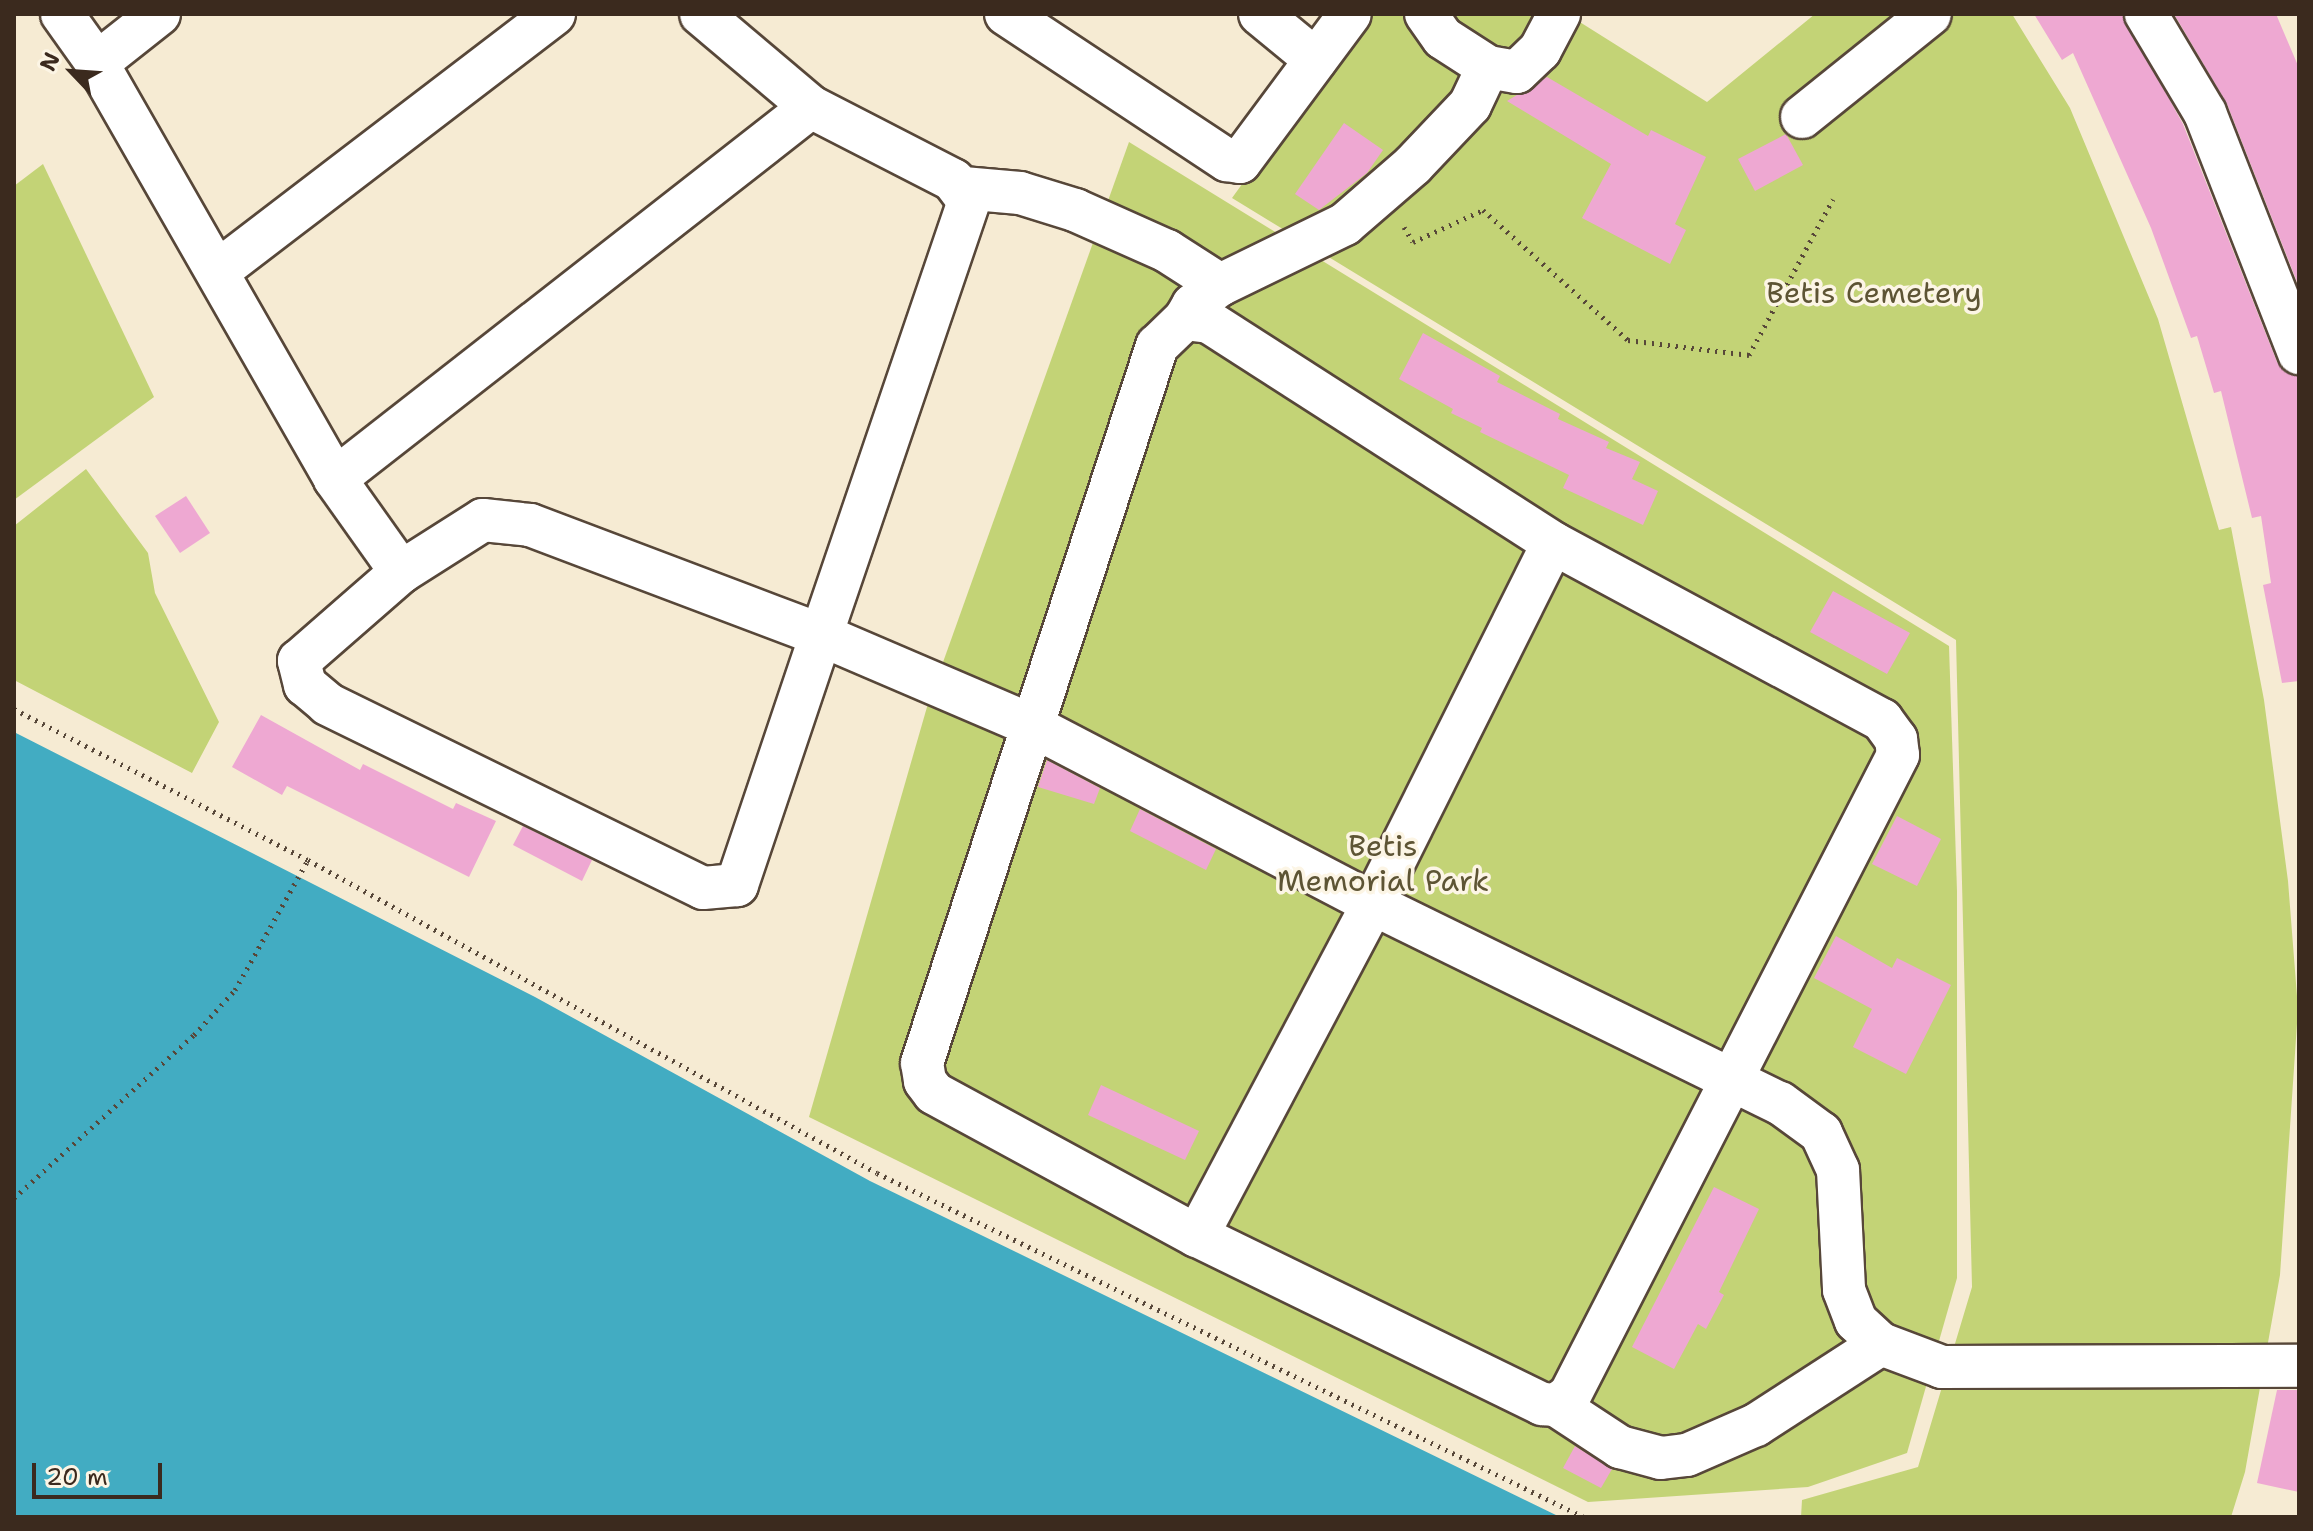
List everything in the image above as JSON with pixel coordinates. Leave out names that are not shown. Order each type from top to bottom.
[{"type":"street","points":[[62,14],[97,63],[335,479],[401,572]]},
{"type":"street","points":[[97,63],[159,14]]},
{"type":"street","points":[[218,271],[554,14]]},
{"type":"street","points":[[701,14],[811,107],[963,188],[1020,193],[1075,210],[1167,251],[1220,285]]},
{"type":"street","points":[[1006,14],[1052,25],[1227,160],[1240,162],[1350,14]]},
{"type":"street","points":[[1260,14],[1316,60]]},
{"type":"street","points":[[1426,14],[1443,38],[1488,67],[1517,72],[1540,50],[1559,14]]},
{"type":"street","points":[[1802,117],[1930,14]]},
{"type":"street","points":[[2146,14],[2205,113],[2299,353]]},
{"type":"street","points":[[1488,67],[1470,105],[1345,224],[1220,285],[1193,305],[1185,319],[1157,346],[922,1063],[925,1081],[934,1093],[1197,1236],[1542,1404],[1556,1405],[1620,1447],[1661,1458],[1687,1455],[1756,1425],[1881,1344]]},
{"type":"street","points":[[335,479],[811,107]]},
{"type":"street","points":[[963,188],[969,201],[821,635],[737,885],[718,890],[703,888],[328,704],[305,685],[299,661],[401,572],[483,520],[530,525],[821,635],[1033,726],[1373,904],[1731,1076],[1821,1133],[1838,1170],[1844,1290],[1856,1321],[1881,1344],[1942,1367],[2299,1366]]},
{"type":"street","points":[[1185,319],[1209,322],[1553,543],[1882,720],[1896,739],[1898,755],[1570,1395],[1556,1405]]},
{"type":"street","points":[[1197,1236],[1373,904],[1553,543]]},
{"type":"path","points":[[1382,192],[1413,242],[1483,210],[1628,340],[1749,355],[1833,199]]},
{"type":"path","points":[[14,709],[308,860],[877,1173],[1584,1517]]},
{"type":"path","points":[[14,1198],[194,1035],[235,990],[308,860]]},
{"type":"green space","name":"Betis Cemetery","points":[[1365,14],[1567,14],[1707,102],[1815,14],[2012,14],[2070,108],[2158,319],[2219,530],[2231,527],[2264,700],[2288,881],[2298,1009],[2280,1275],[2245,1472],[2231,1517],[1801,1517],[1802,1500],[1918,1467],[1972,1287],[1956,640],[1232,198]]},
{"type":"green space","name":"Betis Memorial Park","points":[[1129,142],[1949,646],[1957,891],[1957,1278],[1907,1453],[1808,1487],[1588,1502],[809,1117],[927,707]]},
{"type":"green space","points":[[43,164],[154,397],[14,500],[14,186]]},
{"type":"green space","points":[[86,469],[148,553],[155,593],[219,722],[192,773],[14,680],[14,526]]},
{"type":"water","points":[[14,732],[535,997],[870,1181],[1560,1517],[14,1517]]},
{"type":"building","points":[[2034,14],[2122,14],[2183,124],[2277,362],[2285,372],[2299,376],[2299,681],[2282,683],[2263,585],[2271,583],[2261,516],[2252,518],[2221,391],[2214,393],[2197,336],[2191,338],[2151,228],[2073,53],[2062,60]]},
{"type":"building","points":[[2174,14],[2276,14],[2299,68],[2299,287],[2227,104]]},
{"type":"building","points":[[1547,77],[1648,136],[1651,130],[1706,157],[1675,224],[1686,230],[1670,264],[1582,218],[1611,164],[1507,101]]},
{"type":"building","points":[[1344,123],[1383,150],[1367,173],[1319,210],[1295,194]]},
{"type":"building","points":[[1786,134],[1803,165],[1755,191],[1738,159]]},
{"type":"building","points":[[1423,333],[1500,376],[1497,382],[1560,414],[1558,419],[1609,442],[1606,448],[1640,462],[1632,479],[1658,491],[1643,525],[1563,488],[1569,475],[1480,432],[1482,428],[1451,413],[1453,409],[1399,379]]},
{"type":"building","points":[[186,496],[210,533],[180,553],[155,516]]},
{"type":"building","points":[[1833,591],[1910,633],[1887,674],[1810,632]]},
{"type":"building","points":[[261,715],[360,770],[363,764],[453,809],[456,803],[496,821],[469,877],[287,786],[282,795],[232,767]]},
{"type":"building","points":[[1047,760],[1100,788],[1094,804],[1038,787]]},
{"type":"building","points":[[1140,809],[1216,849],[1206,870],[1130,831]]},
{"type":"building","points":[[1897,816],[1941,839],[1917,886],[1872,864]]},
{"type":"building","points":[[523,826],[592,860],[582,881],[513,845]]},
{"type":"building","points":[[1836,936],[1892,968],[1897,958],[1951,985],[1906,1074],[1853,1047],[1872,1009],[1814,978]]},
{"type":"building","points":[[1101,1085],[1199,1131],[1185,1160],[1088,1115]]},
{"type":"building","points":[[1714,1187],[1759,1209],[1719,1292],[1724,1295],[1706,1329],[1698,1324],[1674,1369],[1632,1347]]},
{"type":"building","points":[[2277,1390],[2299,1390],[2299,1492],[2257,1483]]},
{"type":"building","points":[[1575,1446],[1612,1469],[1601,1488],[1563,1468]]}]
